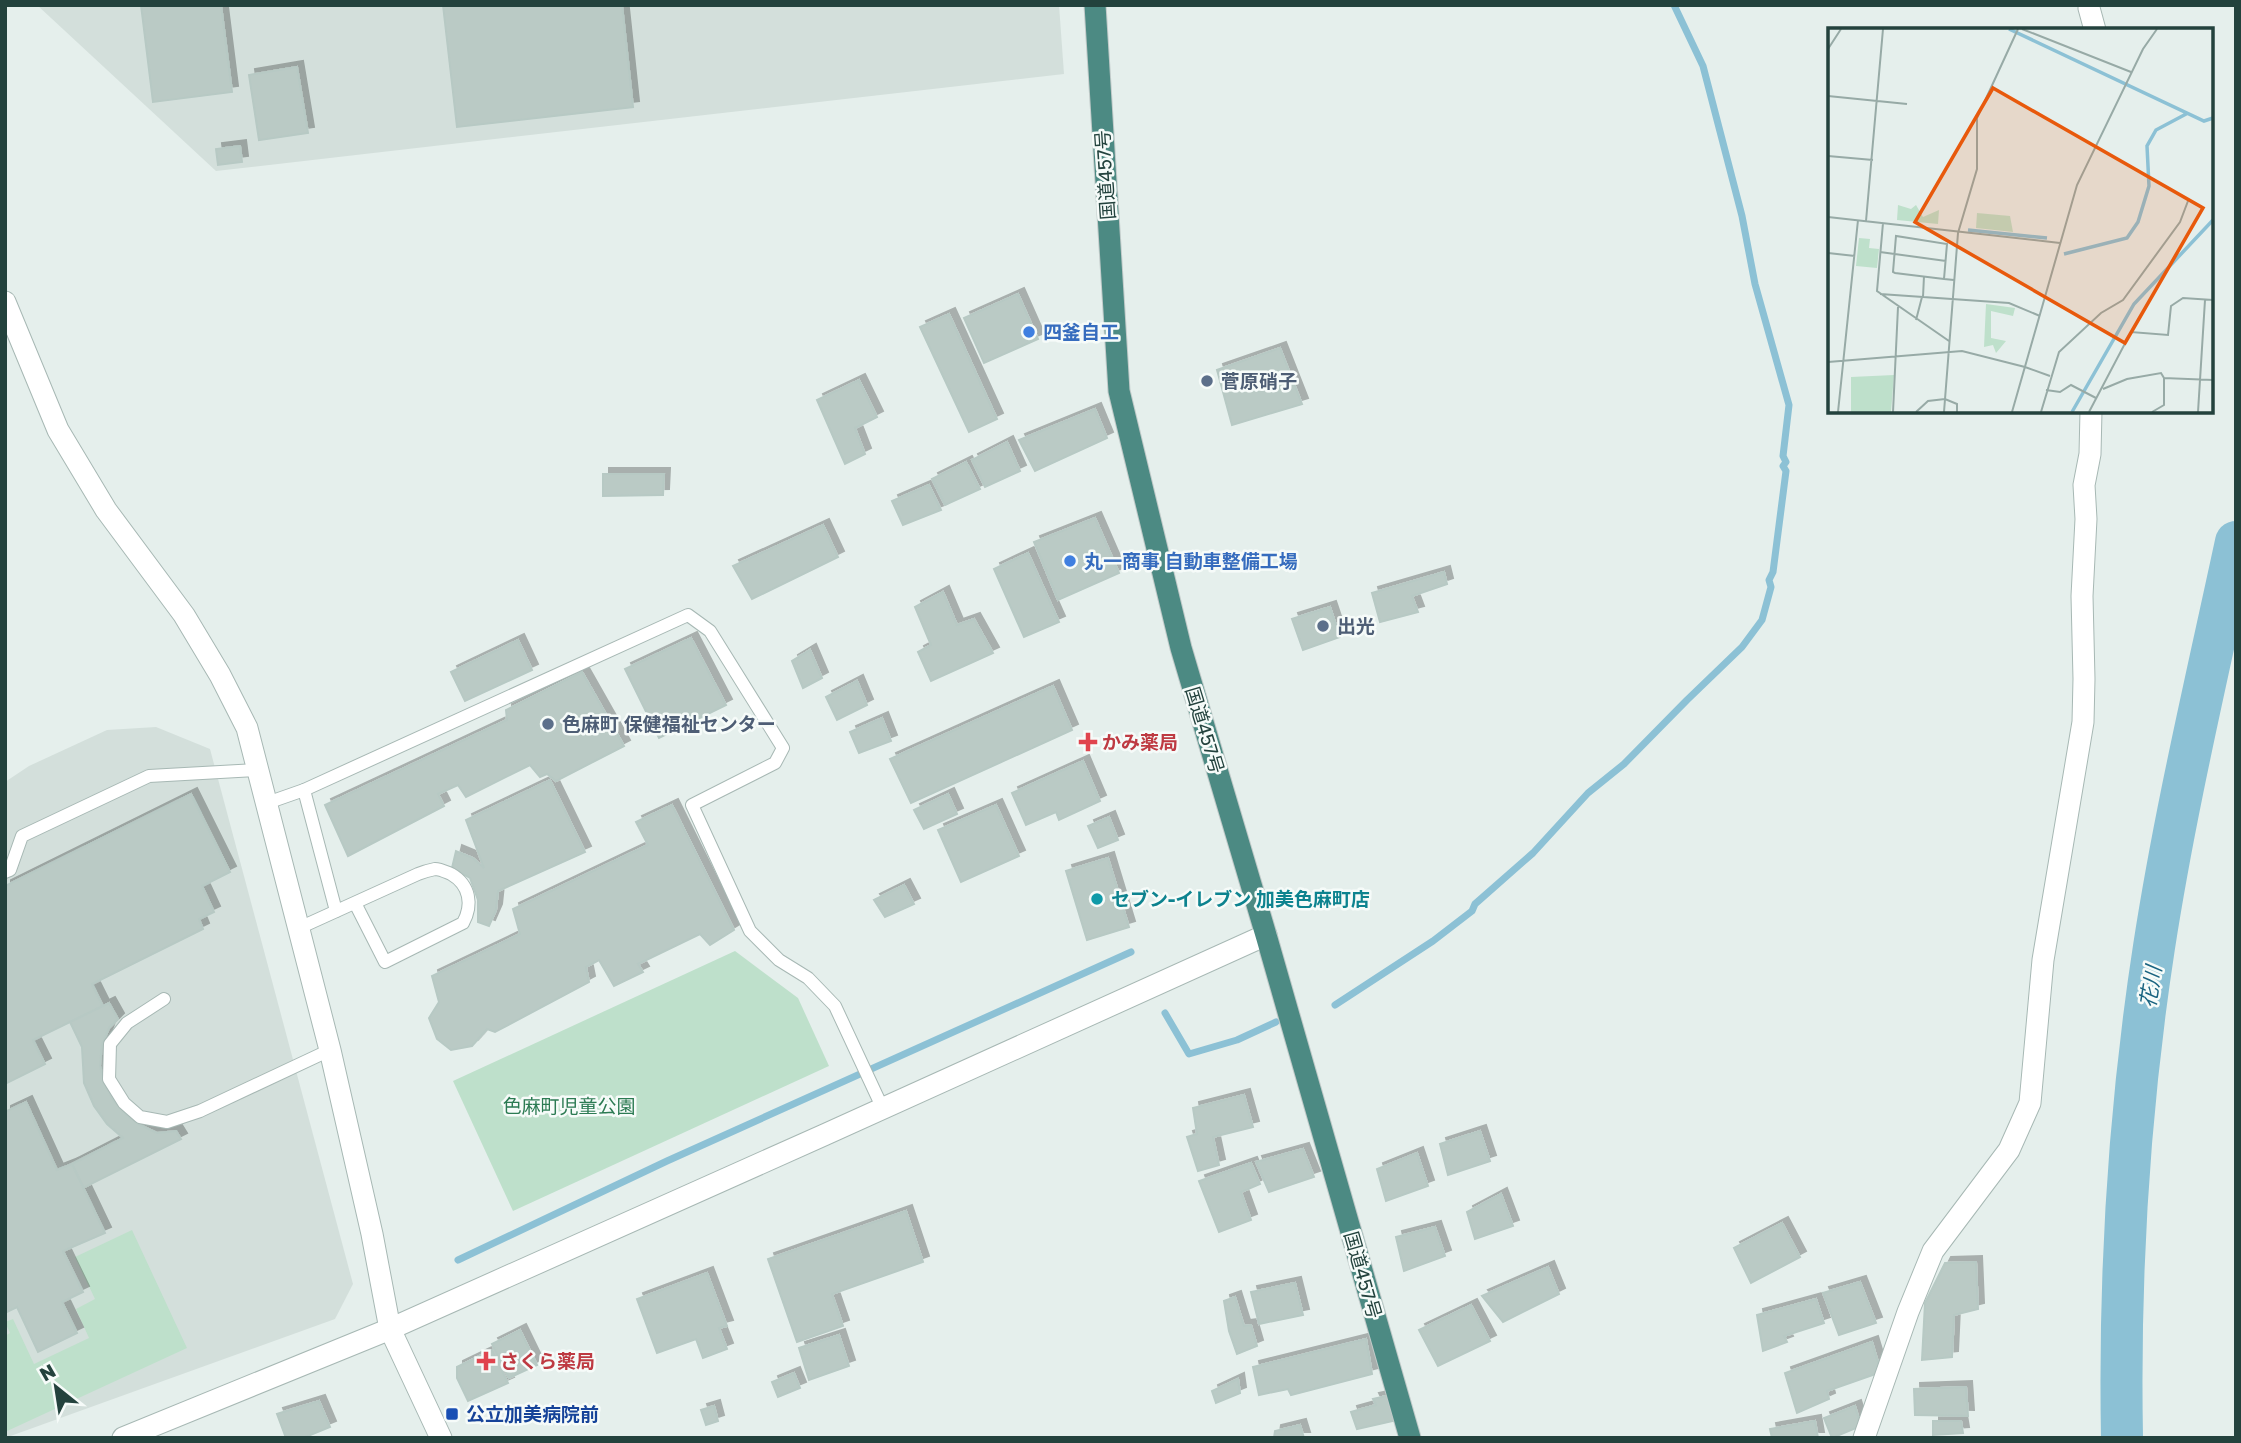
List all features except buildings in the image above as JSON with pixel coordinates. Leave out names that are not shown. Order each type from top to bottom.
[{"type":"highway","name":"国道457号","points":[[1095,5],[1119,391],[1181,648],[1410,1438]]},
{"type":"street","points":[[2089,8],[2094,28]]},
{"type":"street","points":[[5,302],[58,430],[106,510],[184,615],[220,675],[247,728],[330,1050],[372,1234],[390,1329],[442,1438]]},
{"type":"street","points":[[1864,1438],[1908,1312],[1933,1251],[2009,1150],[2030,1103],[2043,960],[2083,722],[2082,596],[2086,519],[2084,485],[2090,454],[2091,413]]},
{"type":"street","points":[[123,1438],[390,1329],[1266,935]]},
{"type":"lane","points":[[267,803],[303,790],[688,615],[710,631],[783,748],[775,762],[692,804],[750,931],[779,960],[808,978],[835,1006],[883,1109]]},
{"type":"lane","points":[[5,872],[10,870],[22,836],[149,776],[258,770]]},
{"type":"lane","points":[[303,790],[336,911]]},
{"type":"lane","points":[[299,928],[418,874],[438,868],[465,886],[470,899],[470,911],[463,923],[385,962],[355,903]]},
{"type":"lane","points":[[164,999],[127,1023],[110,1044],[109,1079],[124,1103],[140,1117],[167,1122],[200,1111],[330,1050]]},
{"type":"shaded area","points":[[37,5],[1059,5],[1064,74],[216,171]]},
{"type":"shaded area","points":[[156,727],[210,749],[353,1284],[335,1319],[5,1438],[5,782],[29,766],[107,730]]},
{"type":"green space","name":"色麻町児童公園","points":[[735,951],[798,998],[829,1066],[513,1211],[453,1081]]},
{"type":"green space","points":[[132,1230],[187,1348],[5,1432],[5,1336],[10,1333],[5,1322],[13,1319],[34,1364],[89,1338],[76,1309],[95,1299],[75,1257]]},
{"type":"waterway","points":[[1335,1005],[1433,941],[1472,911],[1475,904],[1533,853],[1588,793],[1624,764],[1742,647],[1762,620],[1771,587],[1769,580],[1773,572],[1786,471],[1783,456],[1789,405],[1755,284],[1742,216],[1703,66],[1674,5]]},
{"type":"waterway","name":"花川","points":[[2122,1438],[2124,1253],[2132,1130],[2145,1008],[2172,845],[2236,542]]},
{"type":"waterway","points":[[458,1260],[667,1161],[1131,952]]},
{"type":"waterway","points":[[1165,1013],[1189,1054],[1237,1040],[1276,1022]]},
{"type":"place","name":"四釜自工","points":[[1029,332]]},
{"type":"place","name":"菅原硝子","points":[[1207,381]]},
{"type":"place","name":"丸一商事 自動車整備工場","points":[[1070,561]]},
{"type":"place","name":"出光","points":[[1323,626]]},
{"type":"place","name":"色麻町 保健福祉センター","points":[[548,724]]},
{"type":"place","name":"かみ薬局","points":[[1088,742]]},
{"type":"place","name":"セブン-イレブン 加美色麻町店","points":[[1097,899]]},
{"type":"place","name":"さくら薬局","points":[[486,1361]]},
{"type":"place","name":"公立加美病院前","points":[[452,1414]]}]
